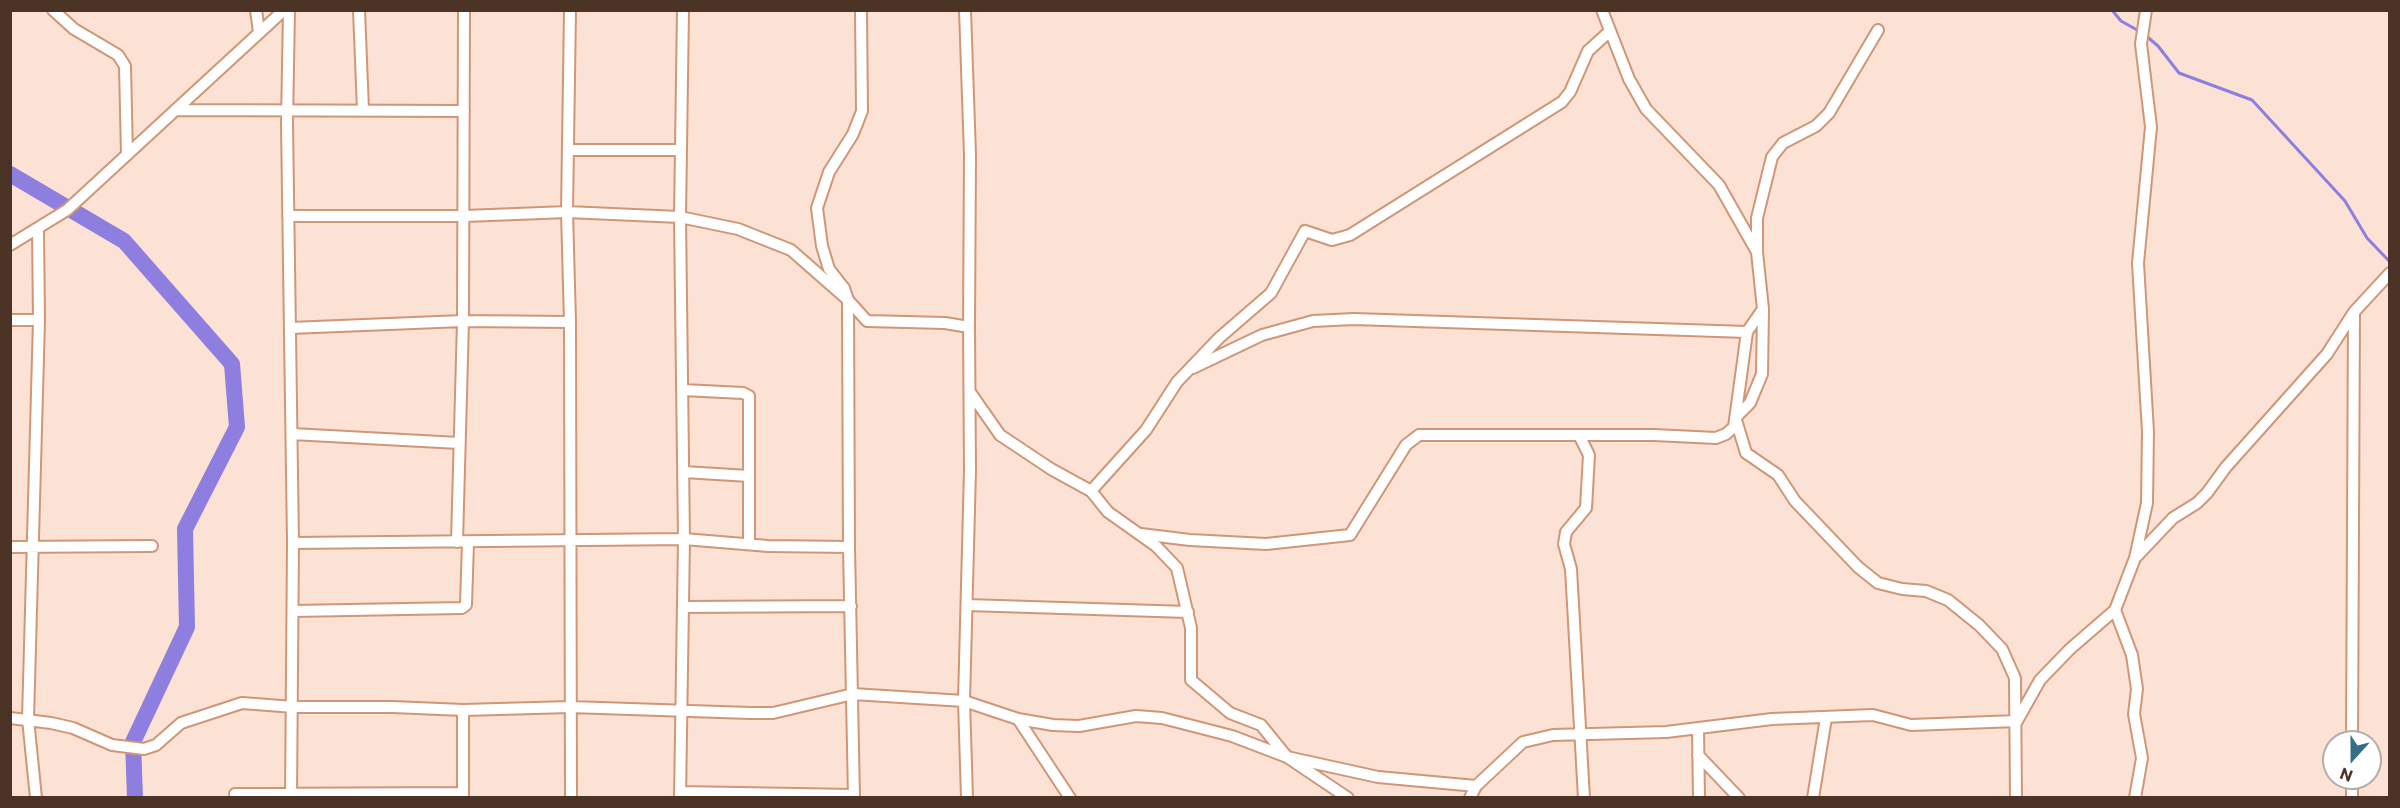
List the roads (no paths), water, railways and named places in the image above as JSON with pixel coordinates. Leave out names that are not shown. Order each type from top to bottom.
[{"type":"street","points":[[53,10],[74,29],[118,55],[125,66],[127,155]]},
{"type":"street","points":[[256,10],[259,32]]},
{"type":"street","points":[[10,245],[68,210],[284,10]]},
{"type":"street","points":[[290,10],[287,110],[294,707],[291,796]]},
{"type":"street","points":[[359,10],[363,110]]},
{"type":"street","points":[[293,611],[462,608],[466,605],[459,443],[464,321],[464,10]]},
{"type":"street","points":[[570,10],[567,212],[570,322],[571,798]]},
{"type":"street","points":[[683,10],[680,217],[684,607],[680,795],[854,796],[849,547],[848,300],[844,288],[829,269],[822,246],[817,208],[828,172],[853,134],[862,111],[861,10]]},
{"type":"street","points":[[964,10],[970,155],[967,605],[964,701],[967,798]]},
{"type":"street","points":[[1602,10],[1629,79],[1646,109],[1719,185],[1757,252]]},
{"type":"street","points":[[2017,721],[2040,680],[2070,649],[2115,610],[2135,558],[2147,503],[2148,432],[2138,263],[2151,137],[2141,44],[2146,10]]},
{"type":"street","points":[[1735,418],[1750,403],[1762,374],[1763,309],[1757,252],[1757,218],[1772,157],[1782,143],[1816,126],[1829,113],[1878,30]]},
{"type":"street","points":[[1091,491],[1146,430],[1168,393],[1189,369],[1219,338],[1272,293],[1305,231],[1332,240],[1350,235],[1562,102],[1570,92],[1588,51],[1610,31]]},
{"type":"street","points":[[175,110],[464,111]]},
{"type":"street","points":[[568,150],[680,150]]},
{"type":"street","points":[[288,216],[465,216],[567,212],[680,217],[738,229],[776,242],[791,250],[848,300],[867,321],[945,323],[969,327]]},
{"type":"street","points":[[36,798],[28,718],[39,320],[38,229]]},
{"type":"street","points":[[2135,558],[2173,518],[2198,503],[2207,493],[2226,467],[2327,354],[2354,312],[2390,273]]},
{"type":"street","points":[[1141,534],[1190,540],[1266,544],[1342,537],[1355,530],[1406,445],[1419,435],[1716,438],[1726,434],[1734,427],[1747,332],[1763,309]]},
{"type":"street","points":[[2352,730],[2354,312]]},
{"type":"street","points":[[1189,369],[1262,335],[1313,321],[1354,319],[1747,332]]},
{"type":"street","points":[[10,320],[39,320]]},
{"type":"street","points":[[290,327],[464,321],[570,322]]},
{"type":"street","points":[[682,390],[743,393],[749,396],[749,544]]},
{"type":"street","points":[[969,392],[1000,435],[1051,469],[1091,491],[1108,512],[1141,534],[1177,568],[1191,628],[1191,680],[1230,712],[1261,725],[1287,757],[1348,798]]},
{"type":"street","points":[[1735,418],[1746,453],[1778,475],[1795,501],[1858,567],[1878,583],[1902,590],[1926,591],[1948,600],[1979,625],[2002,649],[2015,678],[2016,798]]},
{"type":"street","points":[[292,434],[459,443]]},
{"type":"street","points":[[1579,435],[1589,456],[1586,508],[1566,532],[1564,544],[1571,569],[1584,798]]},
{"type":"street","points":[[684,472],[749,476]]},
{"type":"street","points":[[293,543],[684,539],[749,544],[849,547]]},
{"type":"street","points":[[10,547],[152,546]]},
{"type":"street","points":[[967,605],[1188,612]]},
{"type":"street","points":[[684,607],[851,606]]},
{"type":"street","points":[[2115,610],[2132,655],[2136,690],[2134,714],[2142,758],[2135,798]]},
{"type":"street","points":[[10,718],[28,718],[73,728],[111,745],[144,749],[156,745],[181,723],[242,703],[294,707],[393,706],[463,710],[570,707],[773,712],[853,694],[964,701],[1018,719],[1053,725],[1079,726],[1136,716],[1162,718],[1232,736],[1287,757],[1378,777],[1476,786]]},
{"type":"street","points":[[235,794],[463,795],[463,710]]},
{"type":"street","points":[[1470,798],[1476,786],[1522,742],[1553,735],[1698,729],[1772,719],[1873,715],[1911,725],[2017,721]]},
{"type":"street","points":[[1813,798],[1826,718]]},
{"type":"street","points":[[1018,719],[1070,798]]},
{"type":"street","points":[[1698,729],[1699,798]]},
{"type":"street","points":[[1698,755],[1739,798]]},
{"type":"waterway","points":[[2112,10],[2121,21],[2139,31]]},
{"type":"waterway","points":[[2144,34],[2158,46],[2179,73],[2252,100],[2345,201],[2367,238],[2390,262]]},
{"type":"waterway","points":[[10,174],[124,241],[232,364],[237,427],[185,529],[187,627],[133,742],[135,798]]}]
